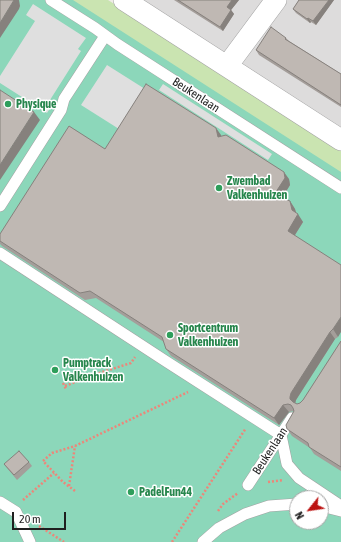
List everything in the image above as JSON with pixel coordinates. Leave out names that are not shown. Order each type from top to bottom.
[{"type":"street","points":[[124,0],[341,140]]},
{"type":"street","points":[[227,66],[276,0]]},
{"type":"lane","name":"Beukenlaan","points":[[51,0],[341,188]]},
{"type":"lane","points":[[0,206],[61,110],[64,99],[105,36]]},
{"type":"lane","points":[[0,253],[281,435],[287,464],[299,478],[341,506]]},
{"type":"lane","name":"Beukenlaan","points":[[248,485],[292,418]]},
{"type":"lane","points":[[0,502],[16,512],[30,542]]},
{"type":"lane","points":[[203,542],[219,528],[245,514],[269,506],[289,505]]},
{"type":"lane","points":[[329,508],[341,511]]},
{"type":"path","points":[[65,386],[131,363],[143,346]]},
{"type":"path","points":[[75,491],[63,482],[43,460],[52,453],[75,446],[188,392],[196,380]]},
{"type":"path","points":[[172,542],[253,417]]},
{"type":"path","points":[[69,486],[75,446]]},
{"type":"path","points":[[54,472],[21,502],[16,512],[64,542]]},
{"type":"path","points":[[248,485],[299,478]]},
{"type":"shaded area","points":[[135,0],[341,0],[341,129]]},
{"type":"shaded area","points":[[33,4],[86,38],[78,49],[81,51],[50,100],[54,102],[47,113],[0,83],[0,76],[35,21],[26,15]]},
{"type":"shaded area","points":[[107,65],[145,89],[119,129],[81,105]]},
{"type":"shaded area","points":[[163,84],[272,154],[268,160],[159,90]]},
{"type":"green space","name":"Sportcentrum Valkenhuizen","points":[[0,0],[73,0],[341,172],[341,542],[0,542]]},
{"type":"green space","points":[[68,0],[108,0],[341,150],[341,178]]},
{"type":"building","points":[[0,0],[14,0],[0,23]]},
{"type":"building","points":[[178,0],[232,0],[227,7],[231,10],[220,27]]},
{"type":"building","points":[[299,0],[329,0],[313,21],[308,18],[307,19],[293,9]]},
{"type":"building","points":[[271,27],[286,38],[285,39],[341,74],[341,105],[256,50]]},
{"type":"building","points":[[146,84],[216,128],[218,137],[226,135],[284,172],[285,178],[274,195],[290,201],[292,210],[298,214],[288,231],[341,265],[341,317],[291,393],[290,399],[297,404],[303,400],[341,341],[341,467],[309,447],[308,443],[287,429],[286,425],[294,411],[291,405],[283,405],[274,418],[166,349],[162,337],[90,291],[80,293],[0,241],[0,234],[69,126],[105,149]]},
{"type":"building","points":[[0,90],[34,112],[0,165]]},
{"type":"building","points":[[19,451],[29,462],[14,475],[4,464]]},
{"type":"place","name":"Physique","points":[[8,104]]},
{"type":"place","name":"Zwembad Valkenhuizen","points":[[219,188]]},
{"type":"place","name":"Sportcentrum Valkenhuizen","points":[[170,335]]},
{"type":"place","name":"Pumptrack Valkenhuizen","points":[[55,370]]},
{"type":"place","name":"PadelFun44","points":[[131,492]]}]
